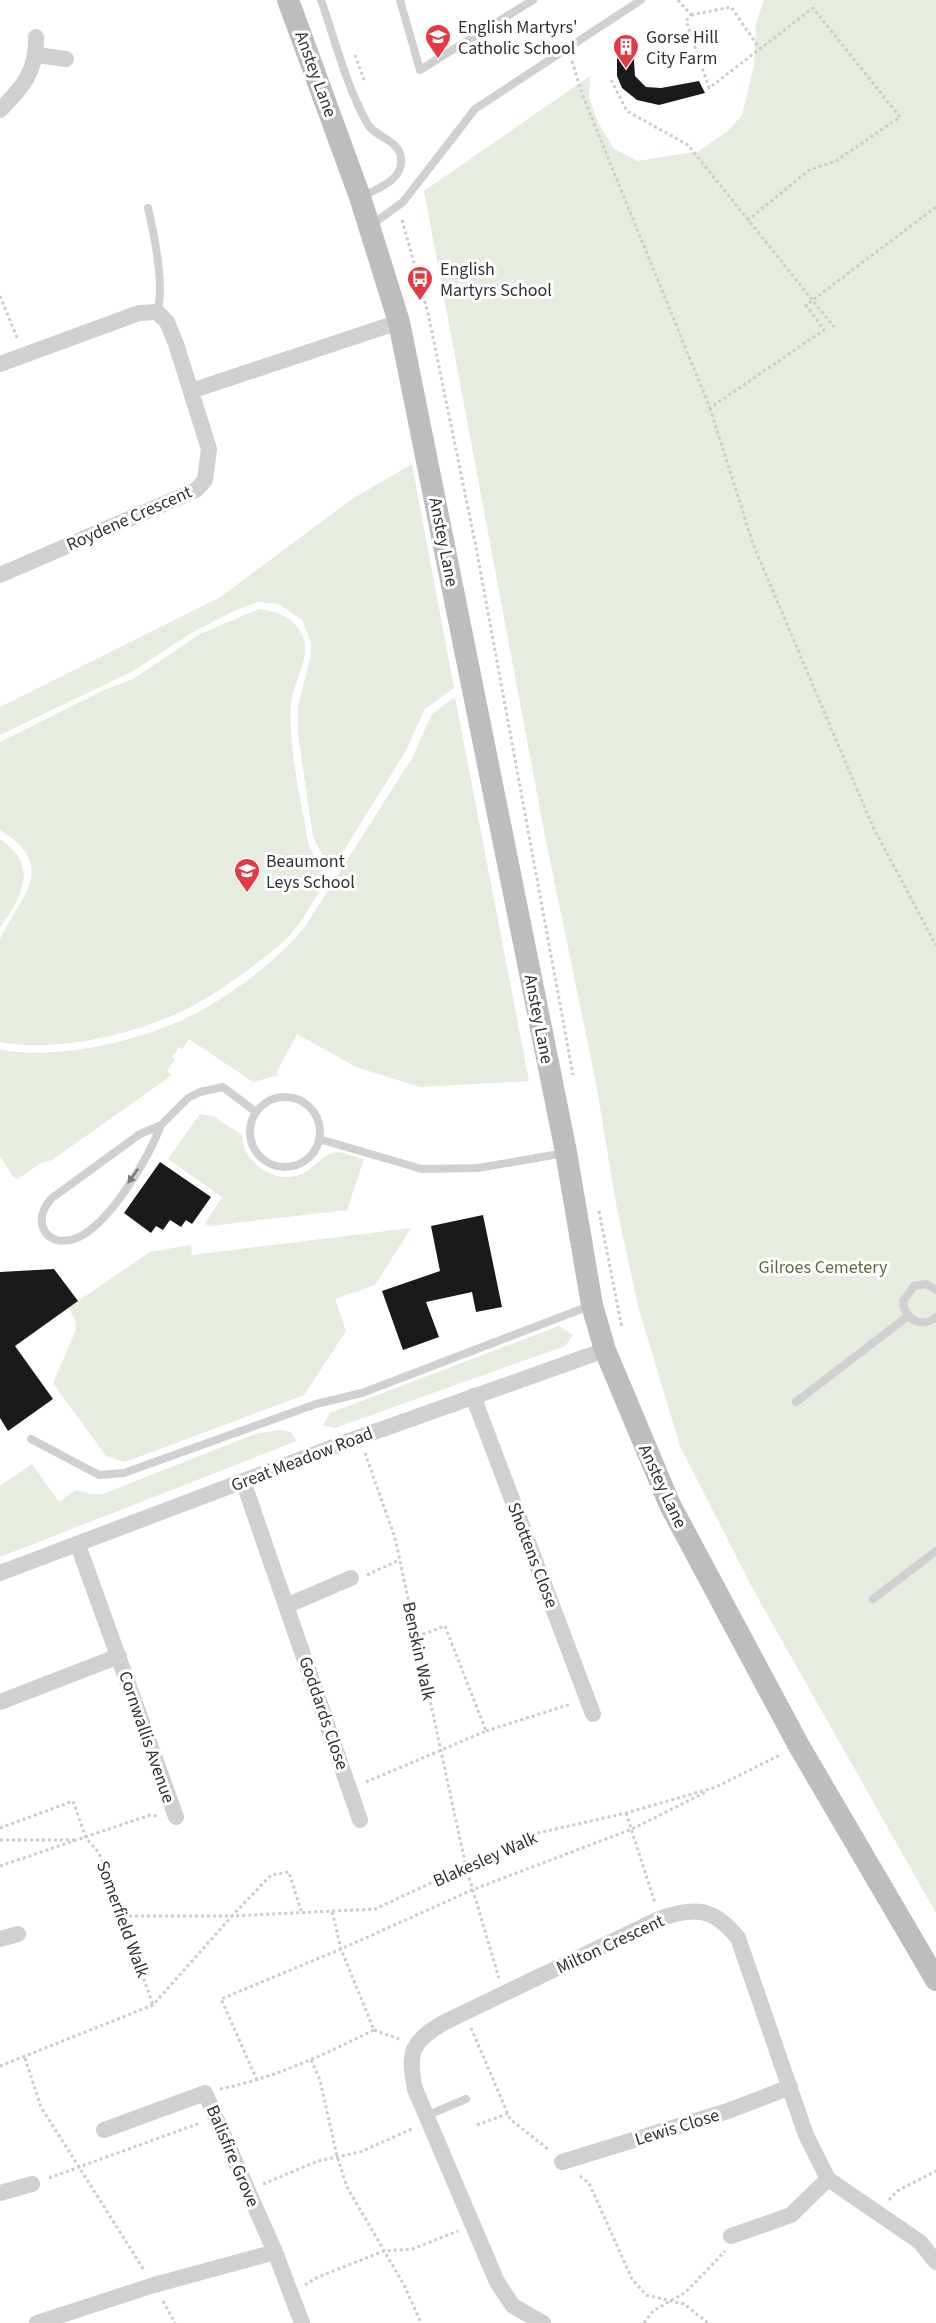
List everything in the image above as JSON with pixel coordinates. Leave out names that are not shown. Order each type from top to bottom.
[{"type":"main road","name":"Anstey Lane","points":[[288,0],[370,226],[399,322],[566,1152],[592,1305],[605,1350],[670,1505],[799,1746],[936,1980]]},
{"type":"street","points":[[0,110],[16,94],[34,67],[37,55],[36,37]]},
{"type":"street","points":[[37,55],[66,59]]},
{"type":"street","points":[[0,364],[139,313],[157,312]]},
{"type":"street","name":"Roydene Crescent","points":[[0,575],[196,490],[205,480],[209,449],[168,322],[157,312]]},
{"type":"street","points":[[191,391],[399,322]]},
{"type":"street","name":"Great Meadow Road","points":[[0,1573],[360,1437],[605,1350]]},
{"type":"street","name":"Shottens Close","points":[[473,1396],[593,1714]]},
{"type":"street","name":"Goddards Close","points":[[243,1481],[288,1605],[360,1820]]},
{"type":"street","name":"Cornwallis Avenue","points":[[78,1545],[176,1817]]},
{"type":"street","points":[[288,1605],[351,1578]]},
{"type":"street","name":"Cornwallis Avenue","points":[[0,1702],[119,1656]]},
{"type":"street","name":"Milton Crescent","points":[[415,2046],[430,2031],[463,2013],[659,1919],[685,1910],[705,1912],[725,1923],[738,1938],[806,2135],[828,2179]]},
{"type":"street","points":[[0,1939],[18,1934]]},
{"type":"street","points":[[415,2046],[410,2057],[411,2070],[427,2119],[448,2163],[497,2282],[513,2306],[543,2323]]},
{"type":"street","name":"Lewis Close","points":[[562,2162],[728,2111],[790,2087]]},
{"type":"street","name":"Balisfire Grove","points":[[104,2130],[206,2092],[302,2323]]},
{"type":"street","points":[[730,2236],[791,2215],[828,2179],[920,2242],[936,2262]]},
{"type":"street","points":[[0,2193],[32,2184]]},
{"type":"street","points":[[37,2323],[154,2285],[274,2252]]},
{"type":"lane","points":[[321,0],[368,125],[397,145],[402,159],[397,175],[386,184],[360,197]]},
{"type":"lane","points":[[400,0],[420,70],[533,0]]},
{"type":"lane","points":[[370,226],[403,202],[475,109],[641,0]]},
{"type":"lane","points":[[148,208],[161,300],[157,312]]},
{"type":"lane","points":[[161,1125],[152,1150],[108,1212],[91,1229],[77,1238],[62,1241],[50,1237],[43,1229],[40,1217],[44,1206],[140,1134],[161,1125],[188,1098],[200,1092],[223,1088],[256,1112]]},
{"type":"lane","points":[[280,1096],[304,1102],[318,1120],[319,1139],[313,1154],[294,1167],[271,1165],[254,1150],[250,1140],[249,1128],[256,1112],[268,1100],[280,1096]]},
{"type":"lane","points":[[319,1139],[422,1169],[450,1171],[566,1152]]},
{"type":"lane","points":[[935,1320],[921,1323],[908,1316],[903,1301],[908,1290],[920,1284],[936,1290]]},
{"type":"lane","points":[[31,1439],[99,1475],[124,1473],[316,1404],[362,1393],[592,1305]]},
{"type":"lane","points":[[796,1402],[908,1316]]},
{"type":"lane","points":[[873,1599],[936,1551]]},
{"type":"lane","points":[[427,2119],[466,2099]]},
{"type":"path","points":[[678,0],[691,15]]},
{"type":"path","points":[[748,220],[809,170],[836,161],[900,117],[813,8],[710,88],[686,21],[691,15],[731,7],[760,49]]},
{"type":"path","points":[[567,48],[586,105],[710,408],[753,544],[873,826],[936,945]]},
{"type":"path","points":[[354,52],[365,83]]},
{"type":"path","points":[[611,80],[627,111],[688,145],[834,327]]},
{"type":"path","points":[[403,202],[402,219],[428,313],[476,547],[573,1075]]},
{"type":"path","points":[[710,408],[824,330],[806,305],[936,207]]},
{"type":"path","points":[[0,296],[25,355]]},
{"type":"path","points":[[597,1203],[624,1335]]},
{"type":"path","name":"Benskin Walk","points":[[360,1437],[395,1538],[466,1867],[504,1995]]},
{"type":"path","points":[[351,1578],[371,1574],[400,1560]]},
{"type":"path","points":[[416,1637],[445,1626],[486,1731]]},
{"type":"path","points":[[349,1787],[486,1731],[563,1707],[586,1697]]},
{"type":"path","name":"Blakesley Walk","points":[[123,1916],[232,1916],[375,1909],[538,1833],[626,1814],[716,1787],[799,1746]]},
{"type":"path","points":[[257,2080],[221,2000],[472,1890],[632,1829],[716,1787]]},
{"type":"path","name":"Somerfield Walk","points":[[0,1828],[73,1801],[86,1838],[99,1853],[153,2005]]},
{"type":"path","points":[[626,1814],[659,1919]]},
{"type":"path","points":[[0,1866],[150,1815],[176,1817]]},
{"type":"path","points":[[0,1840],[80,1840]]},
{"type":"path","points":[[0,2066],[25,2058],[153,2005],[271,1875],[289,1872],[301,1911]]},
{"type":"path","points":[[332,1911],[341,1949],[374,2030]]},
{"type":"path","points":[[463,2013],[510,2119],[589,2183],[632,2279],[646,2295],[676,2300],[708,2323]]},
{"type":"path","points":[[206,2092],[257,2080],[310,2060],[374,2030],[415,2046]]},
{"type":"path","points":[[25,2058],[41,2107],[154,2285],[175,2323]]},
{"type":"path","points":[[310,2060],[320,2080],[337,2156],[347,2187],[404,2285],[421,2323]]},
{"type":"path","points":[[477,2125],[507,2114]]},
{"type":"path","points":[[49,2178],[216,2118]]},
{"type":"path","points":[[248,2191],[318,2161],[360,2152],[427,2119]]},
{"type":"path","points":[[878,2212],[897,2191],[936,2171]]},
{"type":"path","points":[[291,2294],[318,2277],[384,2252],[412,2249],[472,2225]]},
{"type":"path","points":[[644,2323],[653,2311],[676,2300],[728,2248],[730,2236]]},
{"type":"green space","name":"Gilroes Cemetery","points":[[764,0],[936,0],[936,1913],[754,1591],[680,1446],[638,1306],[616,1204],[596,1083],[545,836],[424,191],[590,76],[589,98],[599,124],[614,149],[638,161],[699,151],[728,131],[742,115],[754,65],[756,23]]},
{"type":"green space","points":[[412,464],[454,688],[425,709],[405,752],[331,871],[313,837],[298,735],[298,706],[311,655],[311,642],[302,620],[279,604],[258,602],[236,610],[193,632],[133,671],[0,735],[0,707],[219,598],[352,499]]},
{"type":"green space","points":[[259,609],[291,620],[303,637],[305,653],[291,703],[293,751],[309,846],[327,879],[300,923],[281,944],[218,991],[176,1014],[127,1031],[74,1043],[22,1045],[0,1042],[0,940],[24,897],[32,870],[28,857],[18,844],[0,830],[0,742],[104,690],[133,679],[200,634]]},
{"type":"green space","points":[[455,697],[529,1081],[420,1087],[356,1067],[297,1034],[276,1073],[279,1075],[253,1082],[189,1039],[172,1057],[175,1060],[167,1071],[172,1075],[52,1160],[41,1163],[18,1179],[13,1177],[0,1156],[0,1049],[44,1053],[118,1042],[184,1019],[217,1001],[248,980],[278,955],[304,928],[412,758],[432,714]]},
{"type":"green space","points":[[0,839],[20,860],[23,881],[15,904],[0,928]]},
{"type":"green space","points":[[200,1114],[213,1116],[242,1135],[243,1145],[254,1163],[271,1174],[292,1177],[302,1174],[324,1157],[336,1152],[364,1159],[347,1210],[210,1226],[205,1224],[222,1197],[168,1159]]},
{"type":"green space","points":[[411,1228],[375,1285],[335,1299],[346,1331],[304,1395],[125,1462],[106,1456],[53,1383],[76,1330],[75,1319],[68,1308],[150,1252],[191,1245],[192,1255]]},
{"type":"green space","points":[[559,1326],[573,1335],[565,1346],[335,1428],[323,1425],[330,1413]]},
{"type":"green space","points":[[279,1430],[291,1432],[297,1441],[0,1557],[0,1486],[32,1464],[59,1502],[76,1490],[90,1494],[103,1494],[255,1434]]},
{"type":"building","name":"Gorse Hill City Farm","points":[[617,46],[633,46],[635,76],[646,87],[661,88],[699,81],[705,93],[659,105],[637,100],[622,88],[617,76]]},
{"type":"building","points":[[160,1162],[211,1197],[192,1224],[186,1220],[181,1227],[170,1220],[163,1230],[156,1226],[151,1233],[124,1213]]},
{"type":"building","points":[[483,1215],[502,1307],[476,1312],[472,1292],[426,1302],[439,1337],[403,1350],[382,1291],[440,1271],[431,1226]]},
{"type":"building","points":[[54,1269],[78,1301],[15,1346],[53,1399],[8,1431],[0,1418],[0,1272]]},
{"type":"place","name":"English Martyrs' Catholic School","points":[[438,60]]},
{"type":"place","name":"Gorse Hill City Farm","points":[[626,70]]},
{"type":"place","name":"English Martyrs School","points":[[420,302]]},
{"type":"place","name":"Beaumont Leys School","points":[[247,894]]}]
